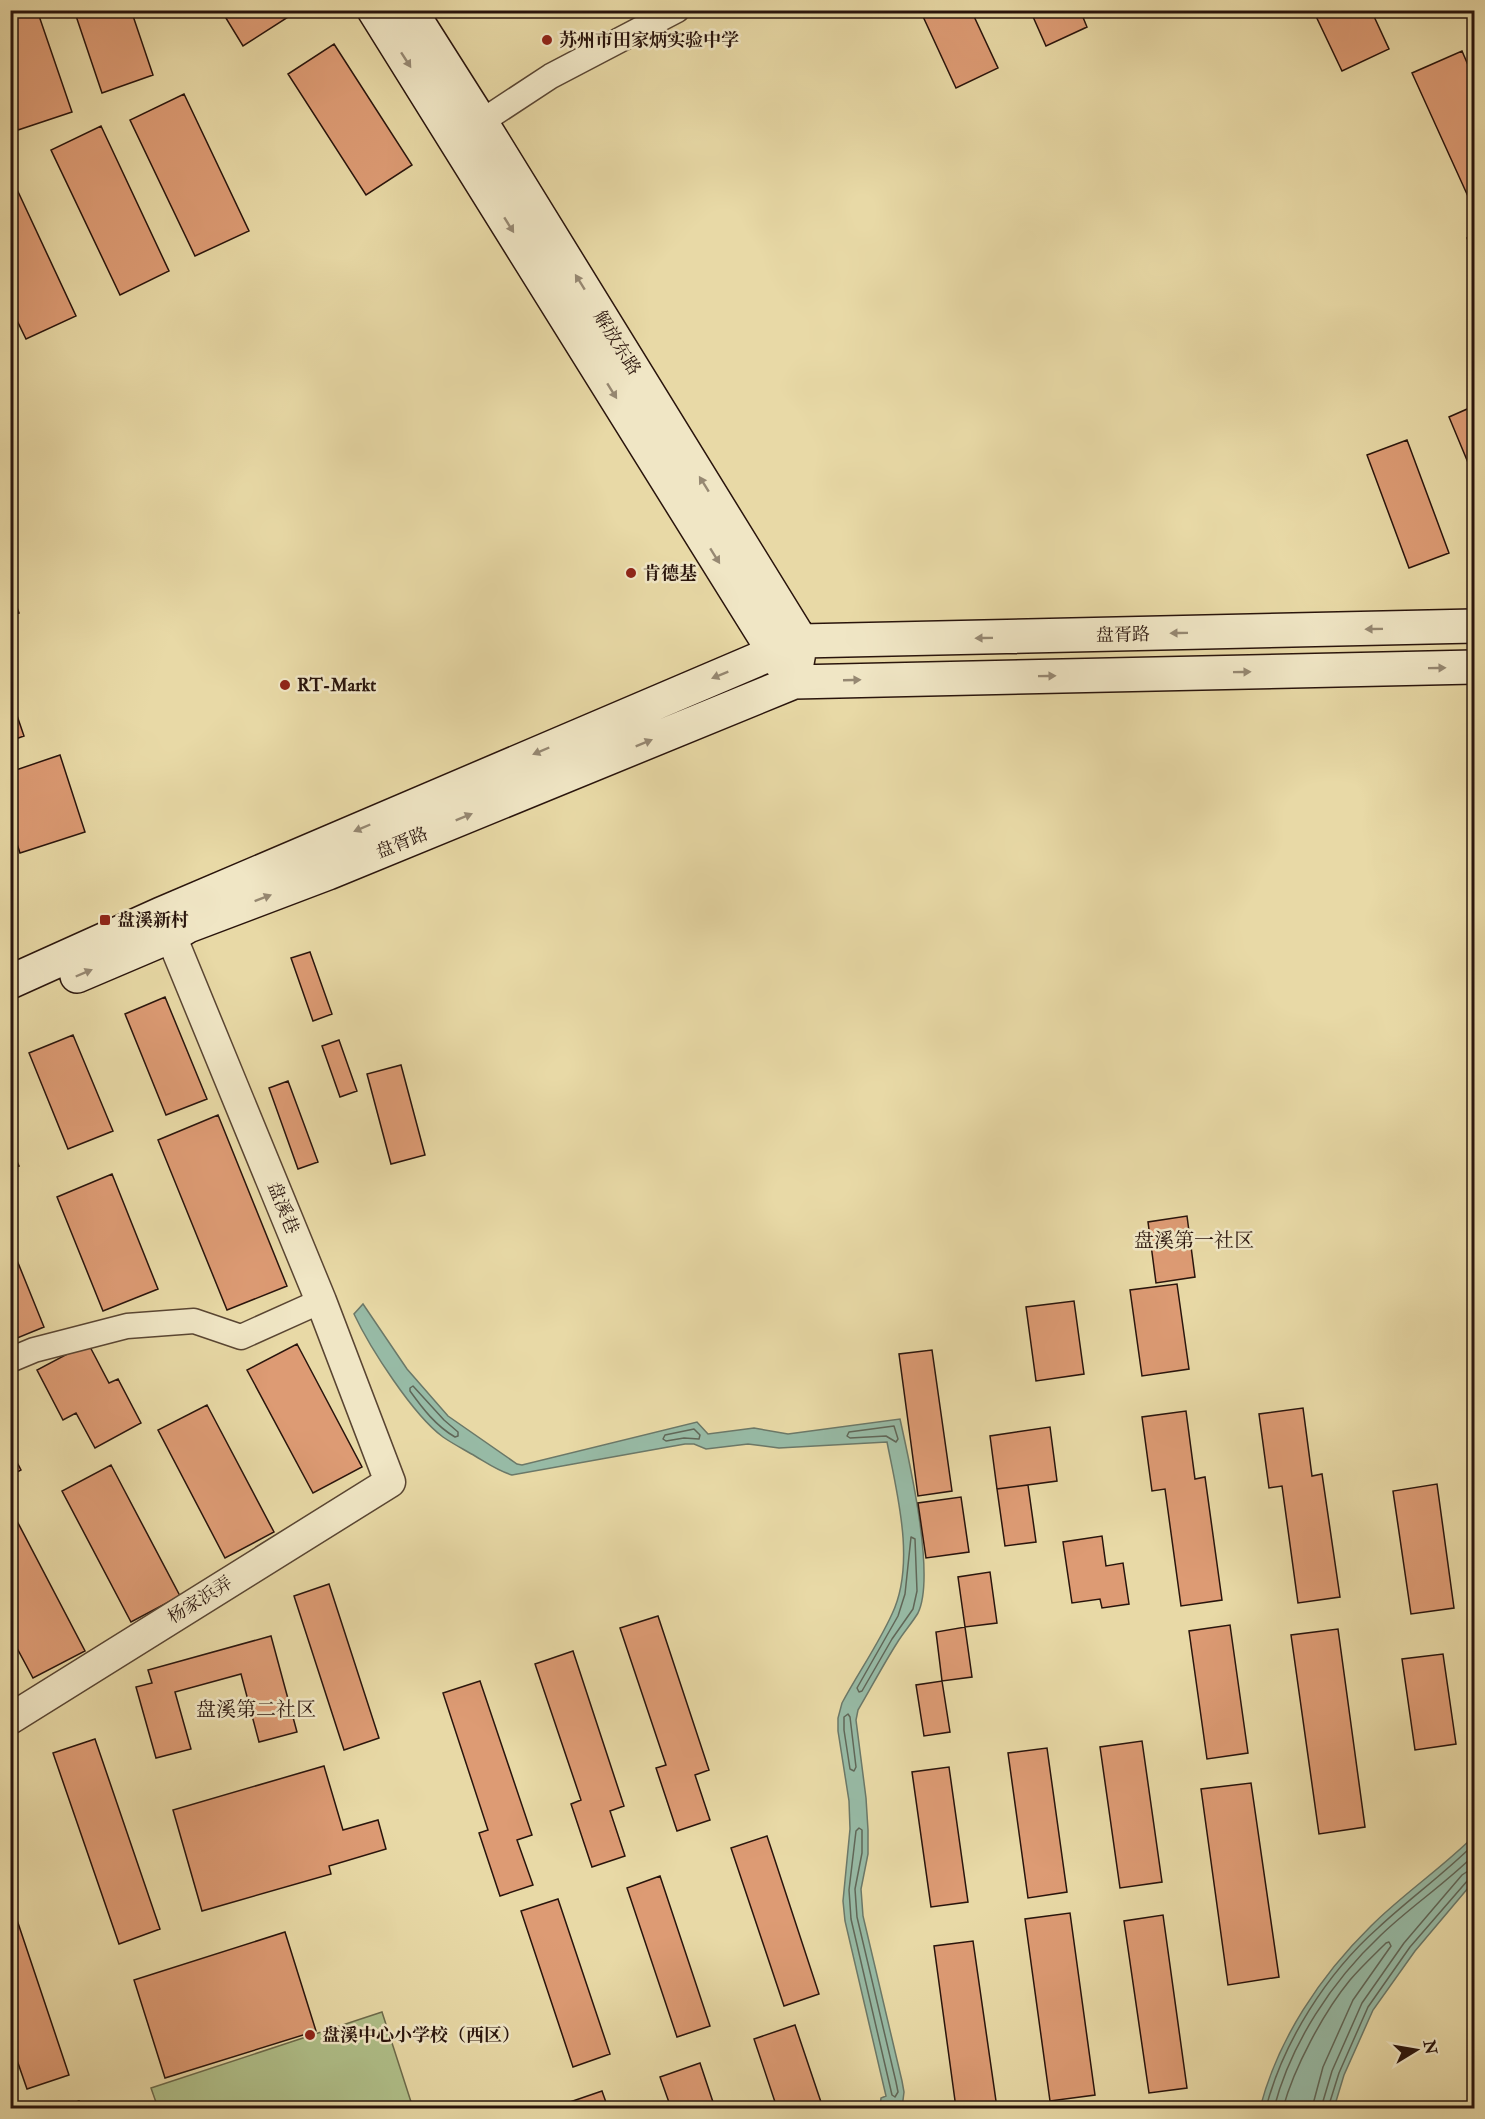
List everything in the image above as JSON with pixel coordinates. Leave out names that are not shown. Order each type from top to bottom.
[{"type":"main road","name":"解放东路","points":[[374,10],[788,647]]},
{"type":"main road","name":"解放东路","points":[[410,10],[482,122],[788,647]]},
{"type":"main road","name":"盘胥路","points":[[10,982],[161,914],[788,647],[1474,626]]},
{"type":"main road","points":[[788,647],[794,682]]},
{"type":"main road","name":"盘胥路","points":[[10,1004],[171,936],[188,926],[328,873],[794,682],[1474,667]]},
{"type":"street","points":[[482,122],[551,76],[677,10]]},
{"type":"street","name":"盘溪巷","points":[[171,936],[321,1301],[390,1482]]},
{"type":"street","points":[[10,1360],[34,1350],[127,1326],[194,1321],[241,1337],[321,1301]]},
{"type":"street","name":"杨家浜弄","points":[[10,1719],[390,1482]]},
{"type":"green space","points":[[382,2012],[413,2108],[158,2108],[151,2088]]},
{"type":"water","points":[[363,1304],[407,1369],[448,1416],[517,1464],[522,1465],[697,1422],[708,1434],[754,1428],[788,1434],[900,1419],[923,1546],[923,1596],[918,1613],[882,1668],[858,1710],[856,1720],[868,1830],[868,1854],[861,1889],[863,1916],[902,2081],[904,2092],[902,2108],[880,2108],[881,2098],[886,2096],[845,1921],[843,1901],[850,1829],[849,1801],[838,1731],[838,1718],[842,1703],[892,1614],[903,1573],[902,1528],[887,1442],[779,1448],[748,1444],[706,1449],[694,1444],[685,1444],[512,1475],[493,1467],[447,1440],[431,1427],[393,1380],[361,1328],[354,1314]]},
{"type":"water","points":[[1474,1836],[1474,1881],[1415,1951],[1373,2010],[1344,2075],[1334,2108],[1260,2108],[1278,2057],[1318,1987],[1352,1945],[1383,1914]]},
{"type":"building","points":[[10,10],[37,10],[72,112],[18,130],[10,108]]},
{"type":"building","points":[[74,10],[131,10],[153,75],[102,93]]},
{"type":"building","points":[[221,10],[295,10],[296,12],[243,46]]},
{"type":"building","points":[[920,10],[971,10],[998,68],[956,88]]},
{"type":"building","points":[[1030,10],[1080,10],[1087,27],[1046,46]]},
{"type":"building","points":[[1313,10],[1371,10],[1389,49],[1342,71]]},
{"type":"building","points":[[334,44],[412,165],[366,195],[288,74]]},
{"type":"building","points":[[1462,51],[1474,79],[1474,201],[1471,203],[1412,73]]},
{"type":"building","points":[[184,94],[249,231],[195,256],[130,120]]},
{"type":"building","points":[[101,126],[169,271],[120,295],[51,150]]},
{"type":"building","points":[[14,183],[76,316],[26,339],[10,306],[10,185]]},
{"type":"building","points":[[1474,235],[1474,256],[1467,238]]},
{"type":"building","points":[[1474,406],[1474,477],[1449,417]]},
{"type":"building","points":[[1407,440],[1449,553],[1409,568],[1367,455]]},
{"type":"building","points":[[10,588],[19,613],[10,616]]},
{"type":"building","points":[[10,695],[24,736],[10,741]]},
{"type":"building","points":[[60,755],[85,832],[20,853],[10,823],[10,772]]},
{"type":"building","points":[[310,952],[332,1014],[313,1021],[291,958]]},
{"type":"building","points":[[165,997],[207,1099],[166,1115],[125,1014]]},
{"type":"building","points":[[73,1035],[113,1131],[68,1149],[29,1053]]},
{"type":"building","points":[[339,1040],[357,1091],[340,1097],[322,1046]]},
{"type":"building","points":[[401,1065],[425,1155],[391,1164],[367,1074]]},
{"type":"building","points":[[288,1081],[318,1162],[298,1169],[269,1088]]},
{"type":"building","points":[[218,1115],[287,1286],[227,1310],[158,1140]]},
{"type":"building","points":[[10,1145],[19,1166],[10,1169]]},
{"type":"building","points":[[112,1174],[158,1289],[103,1311],[57,1197]]},
{"type":"building","points":[[1187,1216],[1195,1277],[1156,1283],[1148,1222]]},
{"type":"building","points":[[10,1243],[44,1327],[10,1341]]},
{"type":"building","points":[[1177,1284],[1189,1369],[1142,1376],[1130,1290]]},
{"type":"building","points":[[1074,1301],[1084,1374],[1036,1381],[1026,1307]]},
{"type":"building","points":[[88,1343],[109,1383],[118,1379],[141,1423],[95,1448],[76,1413],[63,1420],[37,1370]]},
{"type":"building","points":[[297,1344],[362,1467],[313,1493],[247,1370]]},
{"type":"building","points":[[932,1350],[952,1491],[918,1496],[899,1354]]},
{"type":"building","points":[[207,1405],[274,1532],[225,1558],[158,1430]]},
{"type":"building","points":[[1303,1408],[1312,1476],[1322,1474],[1340,1597],[1298,1603],[1282,1486],[1269,1488],[1259,1414]]},
{"type":"building","points":[[1186,1411],[1195,1479],[1205,1477],[1222,1600],[1181,1606],[1165,1489],[1152,1491],[1142,1417]]},
{"type":"building","points":[[1050,1427],[1057,1481],[997,1489],[990,1436]]},
{"type":"building","points":[[10,1449],[21,1470],[10,1476]]},
{"type":"building","points":[[111,1465],[180,1596],[131,1622],[62,1491]]},
{"type":"building","points":[[1437,1484],[1454,1608],[1411,1614],[1393,1491]]},
{"type":"building","points":[[1028,1485],[1036,1542],[1005,1546],[997,1489]]},
{"type":"building","points":[[961,1497],[969,1552],[926,1558],[918,1503]]},
{"type":"building","points":[[17,1521],[85,1651],[33,1678],[10,1635],[10,1524]]},
{"type":"building","points":[[1102,1536],[1106,1566],[1123,1563],[1129,1604],[1102,1608],[1100,1599],[1072,1603],[1063,1542]]},
{"type":"building","points":[[990,1572],[997,1623],[965,1627],[958,1577]]},
{"type":"building","points":[[329,1584],[379,1738],[344,1750],[294,1596]]},
{"type":"building","points":[[658,1616],[709,1770],[695,1775],[710,1820],[677,1831],[656,1768],[666,1765],[620,1628]]},
{"type":"building","points":[[1230,1625],[1248,1753],[1207,1759],[1189,1631]]},
{"type":"building","points":[[965,1627],[972,1677],[942,1681],[936,1632]]},
{"type":"building","points":[[1338,1629],[1365,1827],[1319,1834],[1291,1635]]},
{"type":"building","points":[[271,1636],[297,1732],[259,1742],[241,1674],[175,1692],[191,1749],[156,1758],[136,1687],[152,1683],[148,1670]]},
{"type":"building","points":[[573,1651],[624,1806],[610,1811],[625,1856],[592,1867],[571,1804],[581,1800],[535,1664]]},
{"type":"building","points":[[1443,1654],[1456,1744],[1415,1750],[1402,1659]]},
{"type":"building","points":[[480,1681],[532,1835],[517,1840],[533,1885],[500,1896],[479,1833],[488,1830],[443,1693]]},
{"type":"building","points":[[942,1681],[950,1732],[924,1736],[916,1685]]},
{"type":"building","points":[[95,1739],[160,1929],[119,1944],[53,1753]]},
{"type":"building","points":[[1142,1741],[1162,1882],[1120,1888],[1100,1747]]},
{"type":"building","points":[[1047,1748],[1067,1892],[1028,1898],[1008,1753]]},
{"type":"building","points":[[324,1766],[343,1830],[378,1820],[386,1849],[329,1866],[331,1874],[202,1911],[173,1810]]},
{"type":"building","points":[[949,1767],[968,1902],[931,1907],[912,1772]]},
{"type":"building","points":[[1251,1783],[1279,1977],[1228,1985],[1201,1789]]},
{"type":"building","points":[[767,1836],[819,1994],[784,2006],[731,1848]]},
{"type":"building","points":[[660,1876],[710,2026],[677,2037],[627,1888]]},
{"type":"building","points":[[558,1899],[610,2054],[573,2067],[521,1911]]},
{"type":"building","points":[[1070,1913],[1095,2095],[1050,2101],[1025,1919]]},
{"type":"building","points":[[15,1914],[69,2075],[27,2089],[10,2040],[10,1915]]},
{"type":"building","points":[[1163,1915],[1187,2088],[1149,2093],[1124,1921]]},
{"type":"building","points":[[285,1932],[316,2031],[165,2078],[134,1980]]},
{"type":"building","points":[[973,1941],[997,2108],[956,2108],[934,1946]]},
{"type":"building","points":[[795,2025],[823,2108],[777,2108],[754,2039]]},
{"type":"building","points":[[700,2063],[715,2108],[671,2108],[660,2077]]},
{"type":"building","points":[[602,2091],[608,2108],[565,2108],[564,2104]]},
{"type":"building","points":[[79,2101],[82,2108],[59,2108]]},
{"type":"place","name":"苏州市田家炳实验中学","points":[[547,40]]},
{"type":"place","name":"肯德基","points":[[631,573]]},
{"type":"place","name":"RT-Markt","points":[[285,685]]},
{"type":"place","name":"盘溪新村","points":[[105,920]]},
{"type":"place","name":"盘溪中心小学校（西区）","points":[[310,2035]]},
{"type":"district","name":"盘溪第一社区","points":[[1194,1240]]},
{"type":"district","name":"盘溪第二社区","points":[[256,1709]]}]
